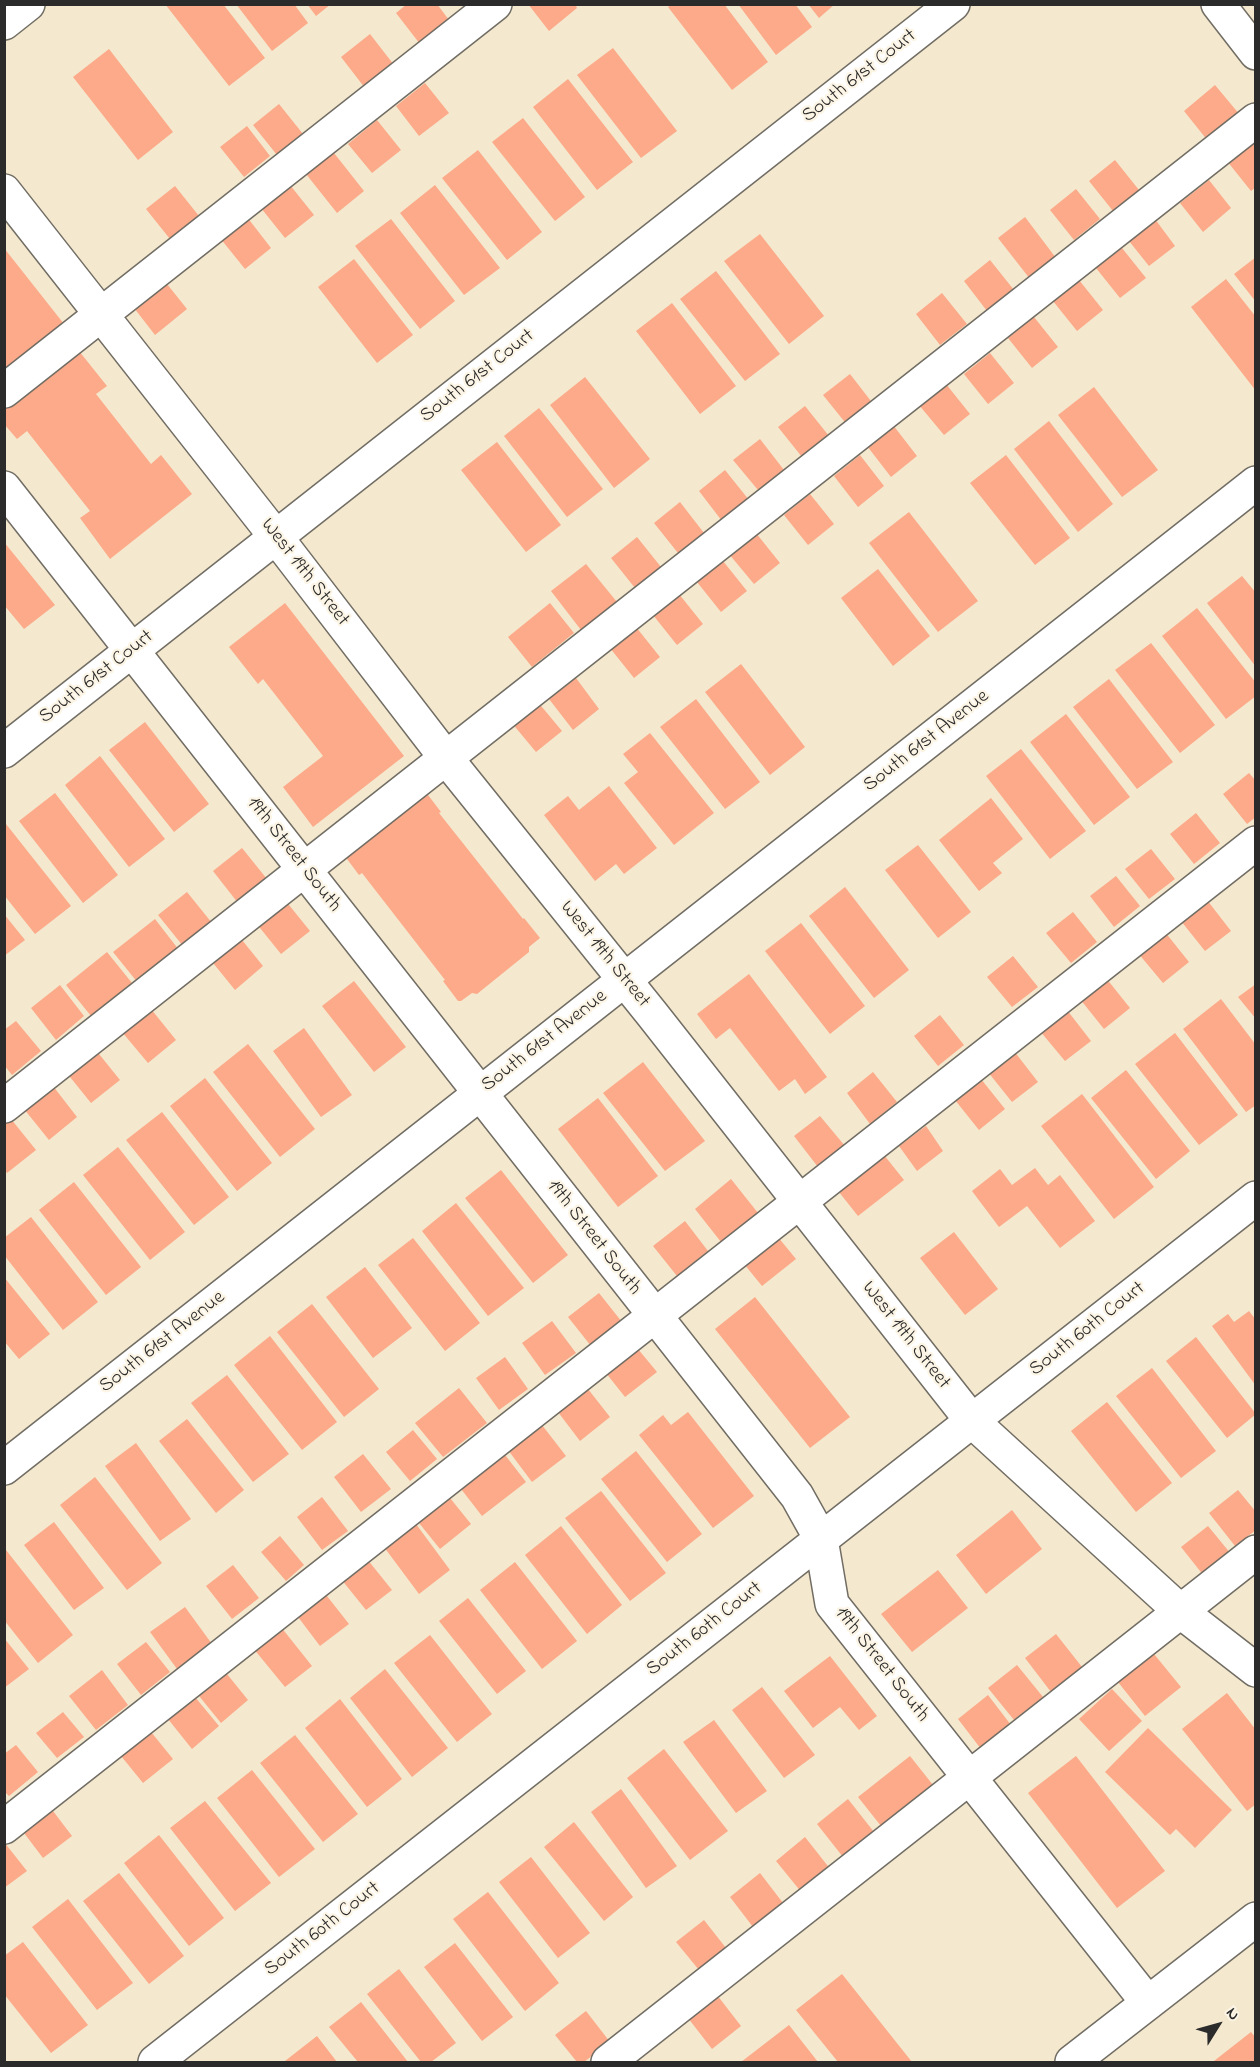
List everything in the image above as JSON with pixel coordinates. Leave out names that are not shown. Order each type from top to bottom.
[{"type":"street","points":[[4,23],[28,4]]},
{"type":"street","points":[[4,391],[495,4]]},
{"type":"street","name":"South 61st Court","points":[[4,751],[952,4]]},
{"type":"street","points":[[1218,4],[1256,53]]},
{"type":"street","points":[[4,1106],[1256,120]]},
{"type":"street","name":"West 19th Street","points":[[4,191],[446,758],[625,980],[972,1421],[1180,1611],[1256,1670]]},
{"type":"street","name":"South 61st Avenue","points":[[4,1468],[1256,483]]},
{"type":"street","name":"19th Street South","points":[[4,488],[800,1501],[821,1539],[832,1604],[1148,2003]]},
{"type":"street","points":[[4,1827],[1256,843]]},
{"type":"street","name":"South 60th Court","points":[[155,2062],[1256,1198]]},
{"type":"street","points":[[608,2062],[1256,1551]]},
{"type":"street","points":[[1072,2062],[1256,1919]]},
{"type":"building","points":[[165,4],[223,4],[265,58],[229,86]]},
{"type":"building","points":[[236,4],[294,4],[308,23],[272,51]]},
{"type":"building","points":[[307,4],[331,4],[316,16]]},
{"type":"building","points":[[407,4],[437,4],[449,20],[420,44],[396,13]]},
{"type":"building","points":[[528,4],[575,4],[577,8],[549,31]]},
{"type":"building","points":[[672,4],[724,4],[768,62],[732,90],[668,7]]},
{"type":"building","points":[[738,4],[795,4],[812,27],[776,55]]},
{"type":"building","points":[[808,4],[835,4],[819,18]]},
{"type":"building","points":[[370,34],[394,65],[365,88],[341,57]]},
{"type":"building","points":[[613,48],[677,131],[641,158],[577,75]]},
{"type":"building","points":[[109,49],[173,132],[138,160],[73,77]]},
{"type":"building","points":[[568,79],[633,162],[597,190],[533,107]]},
{"type":"building","points":[[425,83],[449,113],[419,136],[396,106]]},
{"type":"building","points":[[1215,85],[1240,115],[1208,141],[1184,111]]},
{"type":"building","points":[[279,104],[303,134],[277,155],[253,125]]},
{"type":"building","points":[[523,118],[585,197],[555,221],[492,142]]},
{"type":"building","points":[[377,120],[401,150],[372,173],[348,144]]},
{"type":"building","points":[[247,126],[270,156],[244,177],[220,147]]},
{"type":"building","points":[[1253,140],[1256,143],[1256,187],[1251,191],[1227,161]]},
{"type":"building","points":[[478,150],[542,232],[507,260],[442,178]]},
{"type":"building","points":[[334,153],[364,191],[337,213],[306,174]]},
{"type":"building","points":[[1115,160],[1139,190],[1113,211],[1089,181]]},
{"type":"building","points":[[1209,180],[1231,208],[1203,232],[1180,203]]},
{"type":"building","points":[[290,185],[314,215],[285,238],[261,208]]},
{"type":"building","points":[[435,185],[500,268],[464,295],[400,213]]},
{"type":"building","points":[[175,186],[199,216],[170,239],[146,209]]},
{"type":"building","points":[[1076,189],[1100,219],[1074,240],[1050,210]]},
{"type":"building","points":[[1152,215],[1175,246],[1149,266],[1125,236]]},
{"type":"building","points":[[247,217],[271,248],[245,269],[220,238]]},
{"type":"building","points":[[1025,217],[1056,258],[1030,279],[998,238]]},
{"type":"building","points":[[391,219],[455,301],[420,329],[355,246]]},
{"type":"building","points":[[760,234],[824,316],[789,344],[724,261]]},
{"type":"building","points":[[4,248],[64,324],[4,371]]},
{"type":"building","points":[[1122,248],[1146,278],[1120,298],[1096,268]]},
{"type":"building","points":[[1256,257],[1256,302],[1234,274]]},
{"type":"building","points":[[354,259],[413,335],[377,363],[318,287]]},
{"type":"building","points":[[990,260],[1014,290],[987,311],[964,281]]},
{"type":"building","points":[[716,271],[780,354],[745,381],[680,299]]},
{"type":"building","points":[[163,279],[187,309],[155,335],[131,304]]},
{"type":"building","points":[[1226,279],[1256,317],[1256,391],[1191,307]]},
{"type":"building","points":[[1079,280],[1103,310],[1077,331],[1053,301]]},
{"type":"building","points":[[942,293],[967,324],[940,345],[916,314]]},
{"type":"building","points":[[672,303],[736,386],[700,414],[636,331]]},
{"type":"building","points":[[1034,317],[1058,347],[1032,368],[1008,338]]},
{"type":"building","points":[[75,346],[107,386],[96,394],[151,464],[161,455],[192,494],[110,559],[80,518],[90,511],[27,431],[17,439],[4,424],[4,402]]},
{"type":"building","points":[[990,353],[1014,383],[988,404],[964,374]]},
{"type":"building","points":[[850,374],[874,405],[848,426],[823,395]]},
{"type":"building","points":[[585,377],[650,459],[614,488],[550,405]]},
{"type":"building","points":[[946,384],[970,414],[944,435],[919,405]]},
{"type":"building","points":[[1094,387],[1158,470],[1122,497],[1058,415]]},
{"type":"building","points":[[805,406],[829,436],[802,457],[778,427]]},
{"type":"building","points":[[539,408],[603,489],[567,517],[504,436]]},
{"type":"building","points":[[1049,421],[1113,504],[1078,532],[1014,449]]},
{"type":"building","points":[[893,425],[917,456],[891,477],[867,446]]},
{"type":"building","points":[[760,439],[784,470],[758,490],[733,460]]},
{"type":"building","points":[[497,442],[561,525],[526,552],[461,470]]},
{"type":"building","points":[[860,455],[884,486],[858,507],[834,476]]},
{"type":"building","points":[[1006,455],[1070,538],[1035,565],[970,483]]},
{"type":"building","points":[[725,470],[749,500],[722,521],[699,491]]},
{"type":"building","points":[[810,494],[834,524],[808,545],[784,515]]},
{"type":"building","points":[[680,502],[704,533],[678,553],[654,523]]},
{"type":"building","points":[[909,512],[978,601],[938,632],[869,543]]},
{"type":"building","points":[[756,533],[780,563],[754,584],[729,554]]},
{"type":"building","points":[[637,537],[661,567],[635,588],[611,558]]},
{"type":"building","points":[[4,542],[55,605],[24,629],[4,605]]},
{"type":"building","points":[[723,561],[747,591],[721,612],[697,582]]},
{"type":"building","points":[[586,564],[617,602],[581,630],[551,591]]},
{"type":"building","points":[[878,569],[930,636],[893,666],[841,598]]},
{"type":"building","points":[[1242,576],[1256,593],[1256,667],[1207,603]]},
{"type":"building","points":[[679,594],[703,624],[677,645],[653,615]]},
{"type":"building","points":[[285,603],[404,756],[313,827],[283,787],[323,756],[263,679],[258,684],[229,647]]},
{"type":"building","points":[[550,603],[574,633],[532,667],[508,637]]},
{"type":"building","points":[[1197,608],[1256,683],[1256,696],[1226,719],[1162,636]]},
{"type":"building","points":[[636,627],[660,657],[634,678],[610,648]]},
{"type":"building","points":[[1151,643],[1215,725],[1180,753],[1115,670]]},
{"type":"building","points":[[741,664],[805,747],[770,775],[705,692]]},
{"type":"building","points":[[576,678],[599,709],[573,730],[549,699]]},
{"type":"building","points":[[1109,679],[1173,762],[1137,789],[1073,707]]},
{"type":"building","points":[[696,699],[760,782],[725,809],[660,727]]},
{"type":"building","points":[[537,701],[562,731],[536,752],[511,722]]},
{"type":"building","points":[[1066,714],[1130,797],[1094,825],[1030,742]]},
{"type":"building","points":[[145,722],[209,804],[174,832],[109,750]]},
{"type":"building","points":[[650,733],[714,813],[674,845],[624,783],[638,772],[623,754]]},
{"type":"building","points":[[1021,749],[1086,831],[1050,859],[986,776]]},
{"type":"building","points":[[100,756],[165,839],[129,867],[65,785]]},
{"type":"building","points":[[1249,773],[1256,781],[1256,817],[1247,824],[1223,794]]},
{"type":"building","points":[[609,786],[657,848],[624,874],[616,864],[595,881],[544,815],[568,796],[579,810]]},
{"type":"building","points":[[425,791],[441,812],[439,813],[540,938],[529,947],[529,952],[477,994],[472,993],[461,1001],[458,1001],[443,981],[445,980],[362,873],[359,875],[344,855]]},
{"type":"building","points":[[55,793],[118,875],[83,903],[19,821]]},
{"type":"building","points":[[991,798],[1023,839],[993,863],[1002,873],[979,891],[939,840]]},
{"type":"building","points":[[1196,813],[1220,843],[1194,864],[1170,834]]},
{"type":"building","points":[[6,824],[71,906],[35,934],[4,895],[4,825]]},
{"type":"building","points":[[918,845],[971,912],[938,938],[885,870]]},
{"type":"building","points":[[242,848],[267,879],[238,903],[213,871]]},
{"type":"building","points":[[1151,849],[1175,879],[1149,899],[1125,869]]},
{"type":"building","points":[[1116,876],[1140,906],[1114,927],[1090,896]]},
{"type":"building","points":[[845,887],[909,970],[874,998],[809,916]]},
{"type":"building","points":[[187,892],[212,923],[183,946],[158,915]]},
{"type":"building","points":[[285,900],[310,931],[281,954],[256,923]]},
{"type":"building","points":[[1207,900],[1231,931],[1205,951],[1181,921]]},
{"type":"building","points":[[1073,912],[1097,942],[1071,963],[1046,933]]},
{"type":"building","points":[[4,914],[25,940],[4,956]]},
{"type":"building","points":[[155,919],[179,950],[138,983],[113,952]]},
{"type":"building","points":[[801,923],[865,1006],[830,1034],[765,951]]},
{"type":"building","points":[[1165,932],[1189,962],[1163,983],[1138,953]]},
{"type":"building","points":[[238,935],[263,966],[235,990],[209,958]]},
{"type":"building","points":[[107,952],[132,983],[91,1016],[66,985]]},
{"type":"building","points":[[1013,956],[1038,987],[1012,1007],[987,977]]},
{"type":"building","points":[[749,974],[827,1077],[805,1094],[795,1079],[779,1091],[730,1028],[716,1039],[697,1014]]},
{"type":"building","points":[[1106,978],[1130,1008],[1104,1029],[1080,999]]},
{"type":"building","points":[[354,981],[406,1047],[374,1072],[322,1006]]},
{"type":"building","points":[[1256,984],[1256,1019],[1238,997]]},
{"type":"building","points":[[60,985],[84,1016],[56,1040],[31,1008]]},
{"type":"building","points":[[1221,999],[1256,1045],[1256,1105],[1246,1112],[1183,1029]]},
{"type":"building","points":[[151,1009],[176,1040],[148,1063],[122,1032]]},
{"type":"building","points":[[1067,1010],[1091,1041],[1065,1061],[1040,1031]]},
{"type":"building","points":[[940,1015],[964,1045],[938,1066],[914,1036]]},
{"type":"building","points":[[16,1021],[41,1051],[12,1075],[4,1065],[4,1030]]},
{"type":"building","points":[[304,1028],[352,1095],[321,1117],[273,1051]]},
{"type":"building","points":[[1175,1033],[1238,1115],[1199,1145],[1135,1064]]},
{"type":"building","points":[[248,1044],[315,1129],[280,1157],[213,1072]]},
{"type":"building","points":[[95,1049],[120,1080],[91,1103],[66,1072]]},
{"type":"building","points":[[1014,1051],[1038,1082],[1012,1102],[988,1072]]},
{"type":"building","points":[[643,1062],[705,1141],[665,1171],[603,1093]]},
{"type":"building","points":[[1126,1070],[1190,1151],[1156,1179],[1091,1098]]},
{"type":"building","points":[[873,1072],[897,1102],[870,1124],[847,1093]]},
{"type":"building","points":[[205,1078],[272,1163],[237,1191],[170,1106]]},
{"type":"building","points":[[981,1079],[1005,1109],[979,1130],[955,1100]]},
{"type":"building","points":[[53,1086],[77,1117],[49,1140],[24,1109]]},
{"type":"building","points":[[1082,1094],[1154,1187],[1114,1219],[1041,1126]]},
{"type":"building","points":[[598,1098],[658,1176],[618,1207],[558,1129]]},
{"type":"building","points":[[162,1112],[229,1197],[194,1225],[126,1140]]},
{"type":"building","points":[[820,1116],[845,1146],[818,1167],[794,1136]]},
{"type":"building","points":[[11,1119],[36,1150],[7,1173],[4,1169],[4,1124]]},
{"type":"building","points":[[926,1126],[943,1151],[917,1171],[899,1146]]},
{"type":"building","points":[[118,1147],[185,1232],[150,1260],[83,1175]]},
{"type":"building","points":[[880,1150],[904,1180],[858,1216],[835,1187]]},
{"type":"building","points":[[1035,1168],[1048,1185],[1060,1175],[1095,1221],[1060,1248],[1027,1206],[999,1227],[972,1191],[1000,1169],[1012,1185]]},
{"type":"building","points":[[501,1170],[568,1255],[533,1283],[465,1198]]},
{"type":"building","points":[[731,1179],[758,1213],[721,1242],[695,1209]]},
{"type":"building","points":[[74,1182],[141,1267],[106,1295],[39,1210]]},
{"type":"building","points":[[456,1203],[524,1288],[488,1316],[422,1231]]},
{"type":"building","points":[[31,1217],[98,1302],[63,1330],[4,1255],[4,1238]]},
{"type":"building","points":[[685,1221],[708,1251],[677,1276],[653,1246]]},
{"type":"building","points":[[773,1231],[796,1259],[762,1286],[740,1259]]},
{"type":"building","points":[[954,1232],[998,1289],[965,1315],[920,1258]]},
{"type":"building","points":[[413,1238],[480,1323],[445,1351],[378,1265]]},
{"type":"building","points":[[365,1267],[412,1328],[373,1358],[326,1297]]},
{"type":"building","points":[[4,1277],[50,1334],[19,1359],[4,1341]]},
{"type":"building","points":[[599,1293],[622,1322],[591,1346],[568,1317]]},
{"type":"building","points":[[755,1297],[850,1417],[810,1448],[715,1329]]},
{"type":"building","points":[[312,1304],[379,1389],[344,1417],[277,1332]]},
{"type":"building","points":[[1249,1311],[1256,1320],[1256,1386],[1212,1326],[1228,1314],[1234,1322]]},
{"type":"building","points":[[552,1321],[576,1353],[545,1375],[522,1343]]},
{"type":"building","points":[[270,1336],[337,1422],[302,1450],[234,1365]]},
{"type":"building","points":[[1196,1337],[1256,1414],[1227,1438],[1166,1361]]},
{"type":"building","points":[[633,1343],[657,1372],[625,1397],[602,1368]]},
{"type":"building","points":[[505,1357],[528,1389],[499,1410],[476,1378]]},
{"type":"building","points":[[1152,1368],[1216,1451],[1181,1478],[1116,1396]]},
{"type":"building","points":[[227,1375],[289,1454],[253,1482],[191,1403]]},
{"type":"building","points":[[459,1388],[487,1423],[443,1457],[415,1423]]},
{"type":"building","points":[[588,1389],[610,1417],[580,1441],[558,1412]]},
{"type":"building","points":[[1107,1402],[1172,1483],[1136,1512],[1071,1431]]},
{"type":"building","points":[[688,1412],[754,1496],[713,1528],[639,1435],[663,1415],[671,1425]]},
{"type":"building","points":[[187,1419],[244,1490],[216,1513],[159,1441]]},
{"type":"building","points":[[542,1425],[566,1456],[532,1482],[508,1450]]},
{"type":"building","points":[[413,1430],[437,1459],[410,1481],[386,1452]]},
{"type":"building","points":[[136,1443],[191,1519],[160,1541],[105,1466]]},
{"type":"building","points":[[502,1451],[526,1482],[482,1516],[458,1485]]},
{"type":"building","points":[[636,1451],[702,1534],[667,1562],[601,1479]]},
{"type":"building","points":[[363,1454],[391,1489],[361,1512],[334,1477]]},
{"type":"building","points":[[95,1477],[162,1563],[127,1590],[60,1505]]},
{"type":"building","points":[[1238,1490],[1256,1512],[1256,1530],[1235,1546],[1209,1513]]},
{"type":"building","points":[[601,1491],[666,1573],[630,1601],[565,1518]]},
{"type":"building","points":[[446,1493],[471,1524],[440,1549],[415,1518]]},
{"type":"building","points":[[322,1497],[348,1531],[322,1550],[297,1517]]},
{"type":"building","points":[[1012,1510],[1042,1549],[986,1594],[956,1555]]},
{"type":"building","points":[[54,1522],[104,1588],[74,1610],[24,1545]]},
{"type":"building","points":[[416,1524],[450,1570],[419,1594],[384,1547]]},
{"type":"building","points":[[561,1526],[622,1605],[587,1634],[525,1555]]},
{"type":"building","points":[[1208,1526],[1231,1554],[1204,1576],[1181,1547]]},
{"type":"building","points":[[280,1536],[304,1565],[286,1581],[261,1552]]},
{"type":"building","points":[[6,1550],[73,1635],[38,1663],[4,1620],[4,1551]]},
{"type":"building","points":[[367,1559],[392,1590],[366,1610],[341,1579]]},
{"type":"building","points":[[515,1562],[577,1641],[542,1669],[480,1590]]},
{"type":"building","points":[[233,1565],[259,1598],[232,1619],[206,1586]]},
{"type":"building","points":[[938,1570],[968,1608],[912,1652],[881,1614]]},
{"type":"building","points":[[323,1591],[349,1624],[320,1646],[295,1613]]},
{"type":"building","points":[[468,1598],[526,1671],[497,1694],[439,1621]]},
{"type":"building","points":[[185,1607],[212,1644],[177,1669],[150,1632]]},
{"type":"building","points":[[281,1627],[312,1666],[285,1687],[253,1648]]},
{"type":"building","points":[[1056,1634],[1082,1667],[1051,1692],[1025,1658]]},
{"type":"building","points":[[430,1635],[492,1714],[457,1742],[394,1663]]},
{"type":"building","points":[[4,1638],[29,1669],[4,1688]]},
{"type":"building","points":[[146,1642],[170,1672],[141,1695],[117,1664]]},
{"type":"building","points":[[1154,1654],[1181,1687],[1145,1716],[1118,1682]]},
{"type":"building","points":[[830,1656],[877,1716],[859,1730],[840,1707],[813,1728],[784,1691]]},
{"type":"building","points":[[1017,1665],[1043,1697],[1014,1720],[988,1688]]},
{"type":"building","points":[[223,1669],[248,1700],[221,1723],[195,1691]]},
{"type":"building","points":[[385,1669],[448,1748],[412,1777],[350,1698]]},
{"type":"building","points":[[102,1670],[128,1705],[96,1730],[69,1696]]},
{"type":"building","points":[[762,1687],[815,1755],[784,1778],[732,1710]]},
{"type":"building","points":[[1112,1689],[1142,1721],[1109,1751],[1079,1719]]},
{"type":"building","points":[[1227,1693],[1256,1730],[1256,1804],[1247,1811],[1182,1729]]},
{"type":"building","points":[[988,1695],[1011,1725],[981,1749],[958,1719]]},
{"type":"building","points":[[195,1697],[219,1726],[192,1749],[168,1719]]},
{"type":"building","points":[[340,1699],[402,1779],[367,1807],[305,1728]]},
{"type":"building","points":[[63,1712],[84,1737],[57,1758],[36,1733]]},
{"type":"building","points":[[714,1720],[767,1791],[736,1813],[683,1742]]},
{"type":"building","points":[[147,1727],[173,1759],[143,1783],[117,1751]]},
{"type":"building","points":[[1148,1728],[1232,1810],[1195,1848],[1176,1829],[1170,1835],[1105,1772]]},
{"type":"building","points":[[295,1735],[358,1814],[323,1842],[260,1763]]},
{"type":"building","points":[[16,1745],[38,1772],[9,1796],[4,1791],[4,1754]]},
{"type":"building","points":[[664,1749],[728,1831],[690,1860],[627,1778]]},
{"type":"building","points":[[910,1756],[933,1785],[881,1826],[858,1797]]},
{"type":"building","points":[[1076,1756],[1165,1871],[1117,1908],[1028,1793]]},
{"type":"building","points":[[252,1770],[315,1849],[279,1877],[217,1798]]},
{"type":"building","points":[[621,1789],[677,1866],[646,1888],[591,1812]]},
{"type":"building","points":[[848,1799],[874,1832],[843,1857],[817,1824]]},
{"type":"building","points":[[205,1801],[271,1883],[235,1911],[170,1828]]},
{"type":"building","points":[[50,1807],[72,1836],[43,1858],[21,1829]]},
{"type":"building","points":[[574,1822],[633,1897],[604,1921],[544,1847]]},
{"type":"building","points":[[159,1835],[224,1918],[189,1946],[124,1863]]},
{"type":"building","points":[[805,1837],[831,1870],[802,1893],[776,1861]]},
{"type":"building","points":[[4,1842],[27,1871],[4,1888]]},
{"type":"building","points":[[531,1857],[590,1933],[558,1958],[499,1882]]},
{"type":"building","points":[[119,1873],[184,1956],[149,1984],[83,1901]]},
{"type":"building","points":[[760,1873],[783,1903],[753,1927],[730,1897]]},
{"type":"building","points":[[488,1892],[559,1983],[525,2011],[453,1919]]},
{"type":"building","points":[[68,1899],[133,1983],[97,2010],[32,1927]]},
{"type":"building","points":[[704,1920],[726,1948],[699,1970],[676,1942]]},
{"type":"building","points":[[23,1942],[88,2025],[51,2053],[4,1994],[4,1956]]},
{"type":"building","points":[[455,1943],[513,2017],[482,2041],[424,1967]]},
{"type":"building","points":[[399,1969],[456,2043],[431,2062],[421,2062],[367,1994]]},
{"type":"building","points":[[842,1974],[912,2062],[838,2062],[796,2010]]},
{"type":"building","points":[[717,1995],[741,2026],[712,2049],[688,2018]]},
{"type":"building","points":[[361,2002],[408,2062],[358,2062],[329,2027]]},
{"type":"building","points":[[586,2011],[610,2042],[584,2062],[577,2062],[555,2035]]},
{"type":"building","points":[[789,2025],[818,2062],[741,2062]]},
{"type":"building","points":[[1251,2032],[1256,2038],[1256,2062],[1214,2061]]},
{"type":"building","points":[[317,2036],[337,2062],[285,2061]]}]
